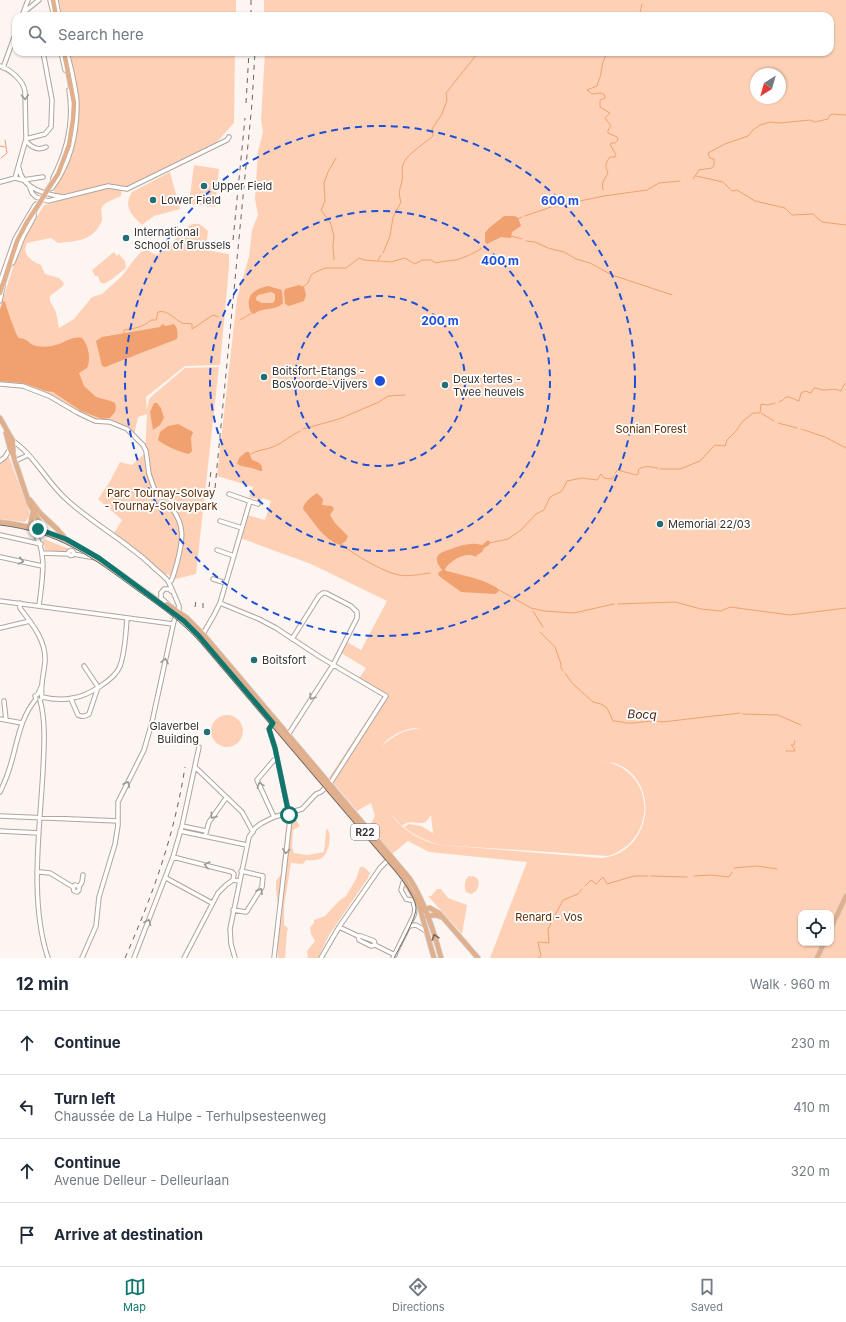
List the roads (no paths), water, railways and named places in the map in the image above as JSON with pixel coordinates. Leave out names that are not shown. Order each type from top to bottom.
[{"type":"main road","points":[[51,0],[54,12]]},
{"type":"main road","points":[[0,293],[2,283],[20,235],[58,174],[66,155],[72,133],[73,119],[72,92],[67,56]]},
{"type":"main road","points":[[0,418],[32,509],[33,513],[30,527]]},
{"type":"main road","points":[[2,424],[13,440],[14,459]]},
{"type":"main road","points":[[28,497],[40,513],[57,528],[66,539]]},
{"type":"main road","points":[[32,509],[42,525],[42,530]]},
{"type":"main road","name":"R22","points":[[0,522],[42,530],[66,539],[99,558],[153,597],[190,621],[203,634],[288,735],[328,785]]},
{"type":"main road","name":"R22","points":[[153,597],[172,607],[199,636],[412,884],[425,910]]},
{"type":"main road","name":"R22","points":[[390,858],[404,879],[421,914]]},
{"type":"main road","points":[[834,922],[846,896]]},
{"type":"main road","points":[[421,914],[430,908],[435,910],[478,958]]},
{"type":"main road","points":[[425,910],[435,937],[440,958]]},
{"type":"main road","points":[[421,914],[427,916],[436,915],[443,918]]},
{"type":"main road","points":[[421,914],[434,958]]},
{"type":"main road","points":[[817,958],[823,946]]},
{"type":"street","points":[[24,12],[28,0]]},
{"type":"street","points":[[25,12],[39,0]]},
{"type":"street","points":[[56,0],[58,12]]},
{"type":"street","points":[[12,42],[2,67],[18,79],[24,87],[26,140],[15,178]]},
{"type":"street","points":[[26,140],[44,134],[51,127],[52,100],[44,56]]},
{"type":"street","points":[[53,181],[64,150],[70,119],[70,92],[62,56]]},
{"type":"street","points":[[48,189],[54,186],[69,157],[76,120],[75,92],[67,56]]},
{"type":"street","points":[[29,185],[34,195],[42,200],[54,201],[108,186],[127,189],[227,140],[229,137]]},
{"type":"street","points":[[26,140],[36,148],[42,149],[46,147]]},
{"type":"street","points":[[19,165],[23,180],[37,191],[64,197]]},
{"type":"street","points":[[0,182],[15,178],[23,180],[43,177]]},
{"type":"street","points":[[34,195],[37,191]]},
{"type":"street","points":[[0,301],[3,293],[2,283],[10,252],[22,225],[37,202],[42,200]]},
{"type":"street","points":[[9,266],[34,217],[34,212]]},
{"type":"street","points":[[10,252],[11,258]]},
{"type":"street","points":[[0,384],[23,386],[54,398],[95,421],[110,422],[127,429],[143,445],[146,451],[148,474],[158,494]]},
{"type":"street","points":[[13,440],[22,447],[56,490],[67,500],[133,549],[170,582],[172,592],[179,606],[178,614],[173,624],[152,722],[144,750],[118,802],[118,821],[115,844],[99,898],[96,926],[82,958]]},
{"type":"street","points":[[0,461],[5,457],[10,449]]},
{"type":"street","points":[[14,459],[26,456],[27,454]]},
{"type":"street","points":[[228,494],[258,504]]},
{"type":"street","points":[[203,634],[220,603],[250,502]]},
{"type":"street","points":[[168,589],[174,575],[182,535],[178,518],[169,505]]},
{"type":"street","points":[[220,521],[242,528]]},
{"type":"street","points":[[30,527],[36,534],[41,544],[42,584],[39,606]]},
{"type":"street","points":[[0,535],[41,544]]},
{"type":"street","points":[[217,550],[234,556]]},
{"type":"street","points":[[42,553],[71,554],[99,558]]},
{"type":"street","points":[[0,557],[42,566]]},
{"type":"street","points":[[213,579],[226,583]]},
{"type":"street","points":[[168,589],[172,592]]},
{"type":"street","points":[[168,589],[162,591],[161,596],[162,599],[172,607]]},
{"type":"street","points":[[288,735],[333,665],[357,618],[357,612],[354,608],[326,593],[323,593],[319,596],[292,639]]},
{"type":"street","points":[[0,601],[173,624]]},
{"type":"street","points":[[20,603],[20,608],[38,632],[45,653],[40,697],[44,740],[39,834],[38,904],[48,958]]},
{"type":"street","points":[[220,603],[259,619],[276,628],[333,665],[386,696],[328,785],[316,794],[302,809],[296,812],[289,812],[274,817],[262,823],[249,838],[230,925],[230,935],[235,958]]},
{"type":"street","points":[[40,697],[71,699],[89,693],[110,679],[120,666],[127,618]]},
{"type":"street","points":[[0,628],[30,621]]},
{"type":"street","points":[[84,666],[98,687]]},
{"type":"street","points":[[71,699],[78,715],[86,717],[91,710],[98,687]]},
{"type":"street","points":[[0,792],[12,760],[22,724],[28,710],[40,697]]},
{"type":"street","points":[[4,701],[6,720]]},
{"type":"street","points":[[0,719],[22,724]]},
{"type":"street","points":[[273,723],[269,729],[290,819],[274,958]]},
{"type":"street","points":[[135,957],[173,857],[182,826],[199,747]]},
{"type":"street","points":[[274,817],[257,780],[274,760],[277,759]]},
{"type":"street","points":[[194,767],[242,812],[253,832]]},
{"type":"street","points":[[205,836],[209,822],[226,798]]},
{"type":"street","points":[[0,816],[118,821]]},
{"type":"street","points":[[182,826],[206,831]]},
{"type":"street","points":[[0,831],[39,834]]},
{"type":"street","points":[[180,831],[247,845]]},
{"type":"street","points":[[173,857],[232,872],[234,874],[233,880],[221,890],[212,903],[184,958]]},
{"type":"street","points":[[321,958],[338,927],[380,868],[390,858]]},
{"type":"street","points":[[233,910],[248,911],[263,885],[262,876],[241,871]]},
{"type":"street","points":[[40,872],[50,873],[73,887],[73,890],[76,892],[79,890],[83,875]]},
{"type":"street","points":[[166,878],[212,903]]},
{"type":"street","points":[[338,927],[358,936],[359,940],[371,946],[375,945],[394,956],[415,912],[415,901],[406,899],[401,890],[404,879]]},
{"type":"street","points":[[233,880],[239,881]]},
{"type":"street","points":[[409,926],[416,925],[427,931]]},
{"type":"waterway","points":[[640,12],[642,4]]},
{"type":"waterway","points":[[383,253],[390,236],[393,217],[401,202],[400,191],[403,164],[413,152],[433,136],[432,129],[442,114],[447,100],[446,93],[475,56]]},
{"type":"waterway","points":[[603,190],[603,183],[608,173],[606,163],[610,157],[615,157],[616,155],[610,144],[615,143],[618,140],[617,137],[608,133],[611,126],[605,118],[610,113],[600,107],[600,100],[605,98],[604,94],[592,94],[587,90],[597,86],[606,56]]},
{"type":"waterway","points":[[693,179],[699,170],[712,168],[714,165],[714,159],[710,158],[708,153],[725,144],[748,136],[760,125],[770,122],[779,123],[810,120],[815,122],[828,119],[832,114],[846,115]]},
{"type":"waterway","points":[[1,158],[7,153],[5,140]]},
{"type":"waterway","points":[[0,146],[5,147]]},
{"type":"waterway","points":[[334,260],[334,236],[330,222],[321,210],[325,201],[324,183],[336,158]]},
{"type":"waterway","points":[[696,176],[723,182],[732,191],[737,190],[755,201],[785,208],[792,215],[813,214],[822,222],[846,225]]},
{"type":"waterway","points":[[525,216],[551,207],[604,196],[647,190],[659,183],[680,181]]},
{"type":"waterway","points":[[517,219],[522,217]]},
{"type":"waterway","points":[[511,236],[522,239]]},
{"type":"waterway","points":[[526,241],[535,242],[548,248],[564,252],[576,259],[590,263],[612,275],[672,295]]},
{"type":"waterway","points":[[303,287],[308,283],[311,275],[314,273],[325,268],[346,268],[359,258],[364,260],[391,262],[405,258],[415,264],[422,260],[431,260],[436,263],[456,260],[481,248]]},
{"type":"waterway","points":[[378,260],[381,255]]},
{"type":"waterway","points":[[124,334],[124,330],[145,325],[151,320],[156,320],[158,312],[161,311],[167,313],[182,323],[192,324],[192,329],[213,315],[218,317]]},
{"type":"waterway","points":[[240,320],[252,313]]},
{"type":"waterway","points":[[779,402],[786,397],[799,401],[801,393],[805,391],[811,393],[814,388],[823,390],[834,389],[841,391],[846,383]]},
{"type":"waterway","points":[[303,429],[339,419],[379,402],[388,396],[405,395]]},
{"type":"waterway","points":[[660,469],[680,469],[700,461],[715,445],[725,446],[727,440],[742,422],[753,413],[760,413],[761,404],[768,405],[775,403]]},
{"type":"waterway","points":[[761,413],[774,421]]},
{"type":"waterway","points":[[778,423],[797,428]]},
{"type":"waterway","points":[[801,429],[825,437],[846,448]]},
{"type":"waterway","points":[[251,454],[275,446],[300,431]]},
{"type":"waterway","points":[[615,473],[618,470],[636,475],[639,473],[638,470],[643,467],[658,468]]},
{"type":"waterway","points":[[489,543],[508,539],[521,530],[536,514],[544,510],[550,497],[562,491],[567,481],[582,478],[597,480],[601,474],[604,478],[612,479],[614,476]]},
{"type":"waterway","points":[[341,544],[368,562],[392,573],[407,576],[430,573]]},
{"type":"waterway","points":[[499,590],[531,608],[544,611],[574,613],[614,604]]},
{"type":"waterway","points":[[618,604],[675,602],[701,609],[721,611],[730,607],[790,615],[846,608]]},
{"type":"waterway","name":"Bocq","points":[[533,611],[543,627]]},
{"type":"waterway","name":"Bocq","points":[[540,632],[555,647],[563,671]]},
{"type":"waterway","name":"Bocq","points":[[565,673],[572,683],[593,702],[601,704],[607,708],[613,721],[626,723],[653,721],[662,722],[740,713]]},
{"type":"waterway","name":"Bocq","points":[[743,714],[778,715],[801,725]]},
{"type":"waterway","points":[[786,751],[795,751],[791,745],[794,745],[795,741]]},
{"type":"waterway","points":[[734,868],[757,866],[777,869]]},
{"type":"waterway","points":[[694,876],[711,875],[729,877],[732,872]]},
{"type":"waterway","points":[[585,886],[591,880],[596,884],[603,877],[607,884],[634,876],[648,876]]},
{"type":"waterway","points":[[651,876],[687,877]]},
{"type":"waterway","points":[[538,958],[541,956],[538,942],[549,943],[548,929],[563,900],[578,894],[582,889]]},
{"type":"tunnel","points":[[158,494],[169,505]]},
{"type":"tram line","points":[[0,525],[40,533],[90,557],[163,609],[201,643],[408,888],[415,902],[416,912],[394,958]]},
{"type":"railway","points":[[251,0],[251,12]]},
{"type":"railway","points":[[246,103],[249,56]]},
{"type":"railway","points":[[215,488],[252,103],[255,56]]},
{"type":"railway","points":[[233,240],[245,118]]},
{"type":"railway","points":[[209,487],[211,471]]},
{"type":"railway","points":[[195,607],[196,601]]},
{"type":"railway","points":[[203,602],[203,608]]},
{"type":"railway","points":[[125,958],[145,911],[169,841],[185,767]]},
{"type":"place","name":"Upper Field","points":[[204,186]]},
{"type":"place","name":"Lower Field","points":[[153,200]]},
{"type":"place","name":"International School of Brussels","points":[[126,238]]},
{"type":"place","name":"Boitsfort-Etangs - Bosvoorde-Vijvers","points":[[264,377]]},
{"type":"place","name":"Deux tertes - Twee heuvels","points":[[445,385]]},
{"type":"place","name":"Memorial 22/03","points":[[660,524]]},
{"type":"place","name":"Boitsfort","points":[[254,660]]},
{"type":"place","name":"Glaverbel Building","points":[[207,732]]},
{"type":"park label","name":"Sonian Forest","points":[[651,429]]},
{"type":"park label","name":"Parc Tournay-Solvay - Tournay-Solvaypark","points":[[161,499]]},
{"type":"park label","name":"Renard - Vos","points":[[549,917]]}]
